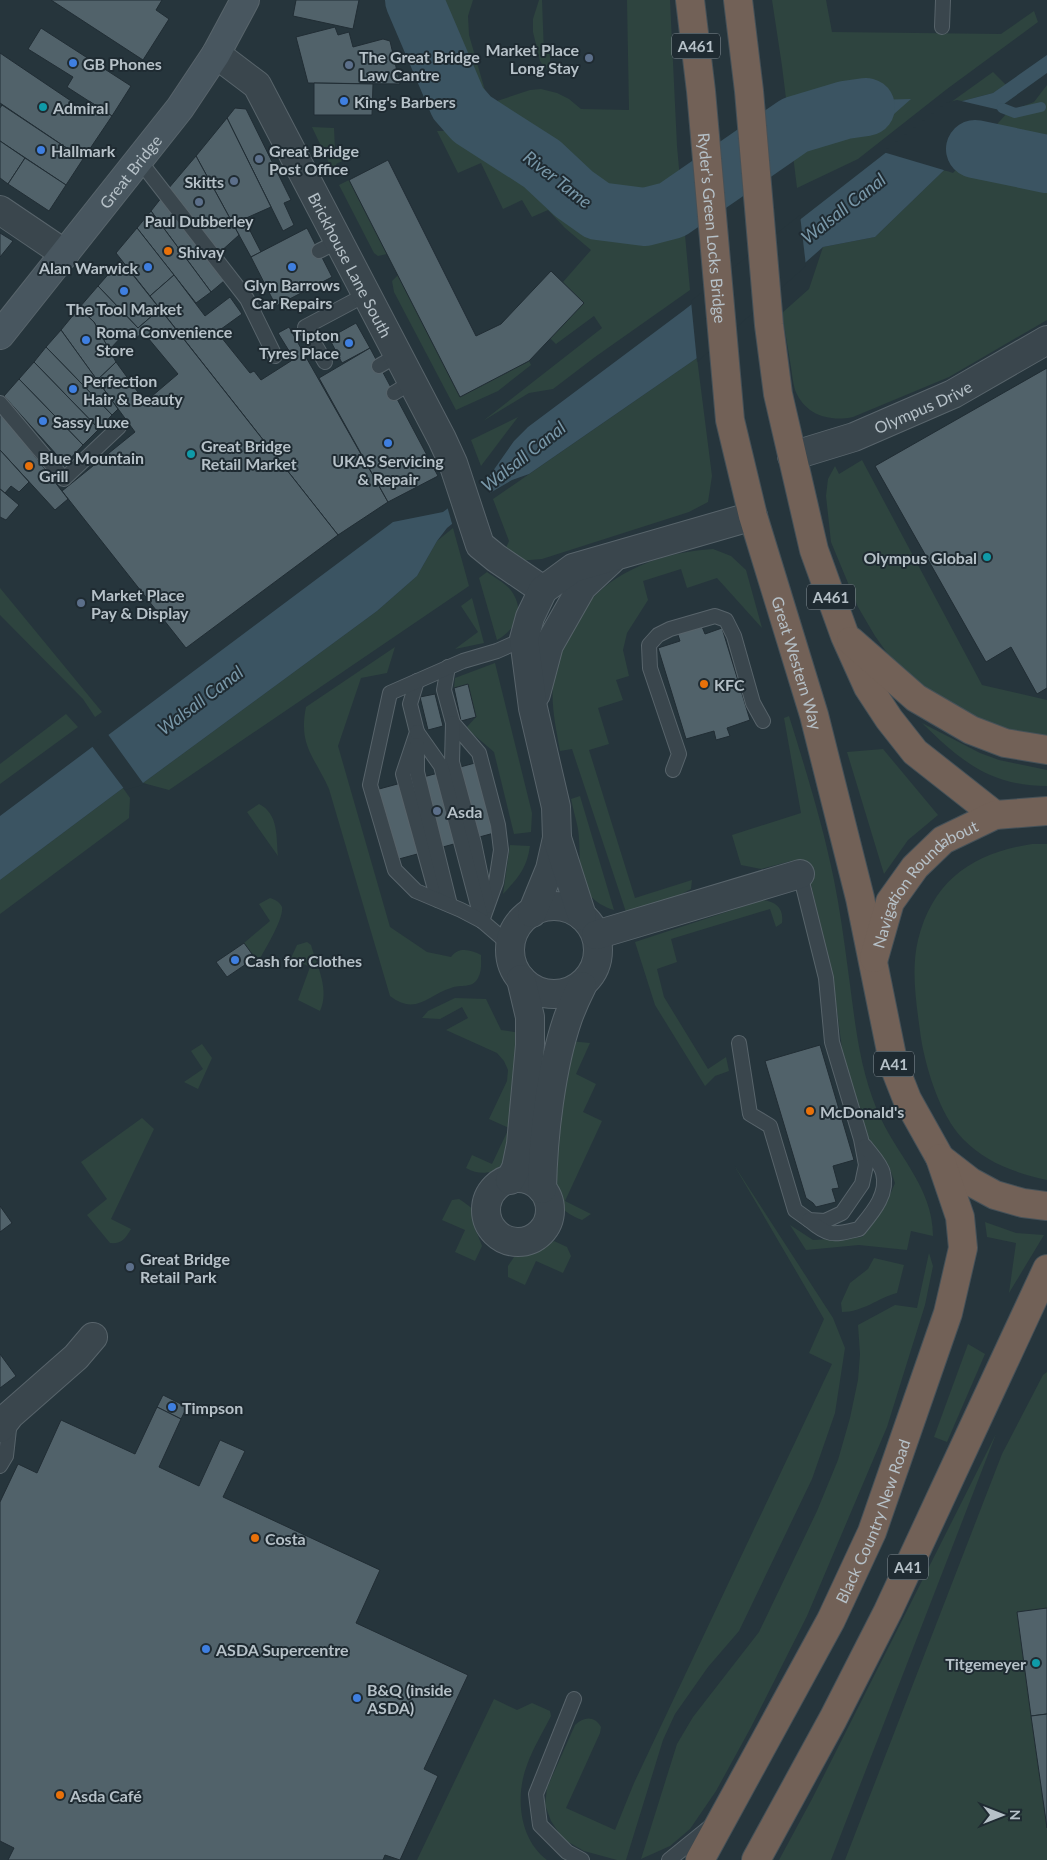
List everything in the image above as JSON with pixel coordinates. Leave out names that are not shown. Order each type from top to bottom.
[{"type":"highway","name":"Ryder's Green Locks Bridge","points":[[690,0],[701,91],[725,363]]},
{"type":"highway","name":"A461","points":[[738,0],[749,91],[769,325],[778,394],[814,550],[845,636],[868,687],[889,719],[915,752],[995,816]]},
{"type":"highway","name":"Great Western Way","points":[[725,363],[730,420],[753,516],[814,715],[860,898],[873,962]]},
{"type":"highway","points":[[845,636],[916,698],[971,730],[1005,743],[1047,750]]},
{"type":"highway","name":"Navigation Roundabout","points":[[1045,810],[995,816],[943,840],[915,867],[890,902],[873,962],[894,1066],[906,1099],[940,1158],[971,1182],[995,1195],[1047,1206]]},
{"type":"highway","name":"Black Country New Road","points":[[700,1860],[831,1620],[872,1532],[948,1313],[962,1248],[960,1217],[940,1158]]},
{"type":"highway","name":"A41","points":[[756,1860],[833,1719],[888,1611],[1047,1269]]},
{"type":"main road","name":"Great Bridge","points":[[0,334],[180,108],[216,54],[245,0]]},
{"type":"street","name":"Brickhouse Lane South","points":[[216,54],[257,85],[329,246],[367,294],[388,360],[403,388],[453,463],[480,545],[543,590]]},
{"type":"street","points":[[0,210],[65,254]]},
{"type":"street","name":"Olympus Drive","points":[[792,456],[854,437],[953,394],[1047,340]]},
{"type":"street","points":[[532,913],[550,869],[557,838],[556,807],[533,708],[524,638],[530,617],[543,590],[573,568],[614,558],[753,516]]},
{"type":"street","points":[[533,708],[548,645],[582,587],[614,558]]},
{"type":"street","points":[[542,1189],[542,1160],[554,1074],[568,1016],[582,986],[592,975],[598,963],[599,949],[557,838]]},
{"type":"street","points":[[589,925],[800,874]]},
{"type":"street","points":[[582,986],[570,992],[556,995],[540,993],[527,986],[520,979],[511,960],[510,945],[515,930],[523,918],[536,909],[551,906],[566,907],[589,925]]},
{"type":"street","points":[[510,1180],[516,1168],[520,1144],[530,1045],[530,1017],[520,979]]},
{"type":"street","points":[[510,1180],[527,1180],[537,1184],[542,1189],[550,1210],[544,1230],[536,1237],[527,1241],[507,1240],[498,1235],[490,1226],[487,1217],[487,1206],[490,1195],[496,1187],[510,1180]]},
{"type":"street","points":[[5,1421],[76,1357],[93,1337]]},
{"type":"lane","points":[[942,0],[942,27]]},
{"type":"lane","points":[[139,160],[247,299],[274,356]]},
{"type":"lane","points":[[325,362],[305,327],[367,294]]},
{"type":"lane","points":[[0,404],[64,479],[79,472],[119,427]]},
{"type":"lane","points":[[673,770],[679,754],[650,668],[649,645],[658,635],[670,629],[715,616],[726,620],[734,636],[752,703],[763,721]]},
{"type":"lane","points":[[510,945],[482,921],[444,902],[416,891],[395,870],[370,785],[390,693],[448,667],[497,651],[524,638]]},
{"type":"lane","points":[[448,667],[444,690],[453,723],[452,762],[474,843],[487,907]]},
{"type":"lane","points":[[417,681],[410,704],[417,732],[417,772],[444,902]]},
{"type":"lane","points":[[453,723],[478,753],[498,825],[501,850],[496,882],[482,921]]},
{"type":"lane","points":[[417,732],[441,766],[482,921]]},
{"type":"lane","points":[[800,874],[826,978],[832,1042],[861,1139],[866,1165],[862,1184],[842,1213],[825,1221],[808,1220]]},
{"type":"lane","points":[[739,1043],[750,1114],[770,1126],[795,1210],[823,1232],[839,1233],[859,1230],[874,1210],[884,1188],[883,1171],[861,1139]]},
{"type":"lane","points":[[0,1466],[6,1456],[5,1421]]},
{"type":"lane","points":[[574,1699],[536,1794],[540,1825],[567,1852],[582,1860]]},
{"type":"lane","points":[[669,1860],[722,1818]]},
{"type":"green space","points":[[391,0],[473,0],[468,16],[469,35],[486,94],[444,117],[437,117],[438,85],[408,17]]},
{"type":"green space","points":[[539,0],[542,0],[544,54],[550,54],[550,65],[571,65],[572,70],[567,75],[545,68],[540,61],[533,32],[533,19]]},
{"type":"green space","points":[[627,0],[670,0],[677,146],[690,290],[553,389],[529,393],[483,421],[602,328],[594,316],[556,344],[550,338],[584,303],[563,282],[591,250],[565,228],[548,210],[532,217],[522,200],[503,209],[481,163],[458,173],[437,131],[447,131],[497,101],[530,90],[541,89],[557,93],[569,99],[581,109],[629,110]]},
{"type":"green space","points":[[772,0],[826,0],[832,32],[1001,34],[1034,11],[1038,22],[947,89],[858,159],[797,188]]},
{"type":"green space","points":[[993,72],[1006,85],[993,93],[947,105]]},
{"type":"green space","points":[[1047,85],[1047,320],[949,377],[853,417],[827,417],[811,411],[799,399],[795,390],[782,313],[809,289],[823,247],[875,237],[944,170],[953,173],[1008,112],[1034,102]]},
{"type":"green space","points":[[312,127],[334,128],[335,151],[352,151],[353,156],[336,164],[341,174],[335,176]]},
{"type":"green space","points":[[349,180],[387,254],[378,256],[374,253],[339,185]]},
{"type":"green space","points":[[398,275],[460,397],[529,361],[531,365],[498,391],[456,410],[394,292],[392,281]]},
{"type":"green space","points":[[697,358],[712,476],[708,502],[689,512],[542,559],[518,561],[505,550],[509,541],[493,499]]},
{"type":"green space","points":[[518,417],[481,466],[471,440]]},
{"type":"green space","points":[[862,460],[982,685],[1047,700],[1047,743],[1010,737],[910,679],[890,657],[875,636],[858,607],[831,542],[826,496],[828,479],[835,466],[839,474]]},
{"type":"green space","points":[[453,528],[469,586],[169,790],[143,783],[377,611],[417,576],[437,541]]},
{"type":"green space","points":[[713,549],[731,556],[746,570],[762,628],[717,578],[687,588],[681,569],[643,581],[648,600],[627,633],[623,650],[629,676],[616,680],[623,700],[598,708],[609,744],[589,750],[635,898],[692,880],[691,889],[680,895],[626,912],[572,749],[560,751],[553,701],[555,670],[561,652],[581,613],[595,596],[609,584],[624,573],[641,565],[677,554]]},
{"type":"green space","points":[[487,572],[509,588],[517,603],[518,610],[515,624],[497,640],[479,578]]},
{"type":"green space","points":[[0,588],[102,712],[95,717],[83,699],[0,615]]},
{"type":"green space","points":[[472,598],[484,643],[455,649],[478,632],[461,606]]},
{"type":"green space","points":[[395,647],[387,673],[361,678],[338,746],[390,927],[427,952],[451,957],[458,951],[465,950],[481,955],[480,973],[473,984],[451,988],[415,1004],[399,1002],[390,996],[329,789],[309,751],[304,732],[306,707]]},
{"type":"green space","points":[[495,663],[532,813],[531,832],[514,834],[494,752],[466,728],[476,717],[468,685],[454,688],[455,678]]},
{"type":"green space","points":[[66,714],[78,727],[0,784],[0,764]]},
{"type":"green space","points":[[789,716],[830,859],[865,1075],[877,1110],[920,1186],[927,1201],[931,1218],[933,1236],[911,1231],[907,1250],[859,1245],[806,1250],[790,1225],[813,1240],[862,1237],[881,1211],[895,1183],[889,1166],[866,1135],[843,1056],[834,988],[811,884],[804,866],[795,860],[761,869],[741,865],[732,835],[801,813],[784,718]]},
{"type":"green space","points":[[922,723],[980,753],[999,760],[1047,770],[1047,786],[1027,785],[1009,781],[978,769],[950,749]]},
{"type":"green space","points":[[883,749],[938,815],[908,840],[884,874],[847,752]]},
{"type":"green space","points":[[123,788],[130,798],[129,818],[0,914],[0,880]]},
{"type":"green space","points":[[580,796],[614,910],[600,904],[591,896],[585,887],[582,877],[578,829],[571,799]]},
{"type":"green space","points":[[259,804],[265,808],[273,820],[278,856],[247,812]]},
{"type":"green space","points":[[1032,844],[1047,844],[1047,1180],[1002,1166],[981,1155],[955,1129],[940,1103],[929,1074],[922,1044],[915,986],[915,962],[918,940],[934,901],[945,886],[958,873],[991,854]]},
{"type":"green space","points":[[510,845],[530,846],[529,854],[521,872],[503,894]]},
{"type":"green space","points":[[270,898],[280,904],[282,912],[273,935],[258,962],[244,943],[270,921],[259,904]]},
{"type":"green space","points":[[763,900],[772,902],[778,907],[782,913],[782,923],[776,927],[770,909],[671,939],[677,962],[657,969],[664,997],[708,1069],[726,1057],[729,1071],[715,1076],[705,1086],[655,1005],[635,942]]},
{"type":"green space","points":[[307,942],[311,945],[323,986],[324,995],[320,1011],[298,1000],[310,967],[291,958],[297,945]]},
{"type":"green space","points":[[455,998],[486,999],[501,1030],[521,1033],[505,1166],[490,1172],[481,1173],[466,1168],[472,1155],[492,1164],[509,1128],[489,1119],[507,1081],[508,1070],[504,1061],[497,1053],[446,1030],[468,1018],[462,1007],[440,1019],[422,1018],[428,1011]]},
{"type":"green space","points":[[569,1041],[590,1043],[576,1074],[596,1084],[583,1112],[602,1121],[565,1201],[591,1214],[582,1220],[563,1208],[554,1188]]},
{"type":"green space","points":[[202,1044],[212,1058],[198,1089],[184,1082],[203,1069],[191,1051]]},
{"type":"green space","points":[[142,1118],[154,1129],[111,1219],[131,1229],[123,1240],[118,1243],[110,1243],[87,1215],[107,1199],[81,1162]]},
{"type":"green space","points":[[734,1165],[833,1318],[845,1348],[835,1413],[812,1479],[739,1631],[708,1667],[675,1714],[663,1740],[626,1860],[617,1860],[584,1851],[563,1839],[551,1821],[545,1805],[547,1788],[575,1725],[582,1720],[593,1719],[601,1727],[600,1733],[566,1808],[615,1830],[634,1783],[832,1364],[809,1353],[824,1319]]},
{"type":"green space","points":[[459,1199],[474,1211],[474,1225],[482,1246],[475,1261],[455,1252],[465,1230],[442,1220],[452,1200]]},
{"type":"green space","points":[[985,1222],[1016,1233],[1044,1235],[1009,1293],[1016,1243],[987,1237]]},
{"type":"green space","points":[[554,1241],[567,1247],[571,1256],[563,1273],[536,1261],[525,1285],[508,1277],[508,1266],[516,1254],[535,1250]]},
{"type":"green space","points":[[929,1253],[933,1266],[925,1305],[887,1427],[807,1616],[750,1729],[716,1791],[690,1829],[670,1846],[641,1859],[677,1744],[693,1717],[759,1632],[817,1511],[838,1460],[858,1380],[860,1354],[858,1325],[895,1305],[917,1308]]},
{"type":"green space","points":[[874,1258],[904,1265],[897,1293],[857,1310],[842,1312],[841,1303],[850,1283],[868,1269]]},
{"type":"green space","points":[[968,1344],[985,1354],[947,1442],[934,1437]]},
{"type":"green space","points":[[1047,1372],[1047,1608],[1017,1612],[1047,1828],[1047,1860],[845,1860],[1002,1454],[1043,1375]]},
{"type":"green space","points":[[996,1434],[831,1860],[779,1860],[812,1799]]},
{"type":"green space","points":[[494,1699],[517,1710],[532,1703],[550,1711],[551,1716],[527,1765],[521,1790],[522,1816],[525,1829],[530,1841],[547,1860],[417,1860]]},
{"type":"water","name":"Walsall Canal","points":[[1047,55],[1047,73],[1004,104],[1000,116],[875,237],[823,247],[697,358],[529,474],[512,480],[490,493],[447,528],[437,541],[417,576],[377,611],[143,783],[123,788],[0,880],[0,816],[393,522],[443,512],[488,478],[514,441],[528,427],[683,311],[947,105],[993,93]]},
{"type":"water","points":[[911,99],[877,129],[844,117],[791,136],[789,123],[844,104],[872,100]]},
{"type":"pier","points":[[957,100],[1004,111],[1001,117],[947,171],[883,152],[946,103]]},
{"type":"pier","points":[[800,215],[806,266],[697,362],[691,301]]},
{"type":"pier","points":[[485,478],[491,495],[453,527],[447,506]]},
{"type":"pier","points":[[107,733],[143,783],[146,784],[125,790],[91,745]]},
{"type":"building","points":[[51,0],[162,0],[156,10],[169,19],[143,60]]},
{"type":"building","points":[[296,0],[359,0],[353,29],[293,16]]},
{"type":"building","name":"The Great Bridge Law Cantre","points":[[335,27],[338,35],[349,32],[353,47],[383,39],[390,41],[400,84],[308,83],[296,37]]},
{"type":"building","name":"GB Phones","points":[[41,28],[131,86],[112,116],[67,87],[73,77],[28,49]]},
{"type":"building","name":"Admiral","points":[[0,53],[83,109],[89,101],[112,116],[83,159],[0,103]]},
{"type":"building","name":"King's Barbers","points":[[314,83],[373,84],[372,115],[314,115]]},
{"type":"building","name":"Hallmark","points":[[2,105],[83,159],[66,185],[0,141],[0,108]]},
{"type":"building","name":"Great Bridge Post Office","points":[[235,108],[246,109],[291,200],[284,203],[294,225],[283,231],[227,118]]},
{"type":"building","name":"Skitts","points":[[227,118],[271,207],[244,219],[261,252],[251,257],[196,156]]},
{"type":"building","points":[[0,141],[25,158],[8,184],[0,178]]},
{"type":"building","name":"Paul Dubberley","points":[[196,156],[239,235],[219,253],[168,189]]},
{"type":"building","points":[[25,158],[66,185],[49,211],[8,184]]},
{"type":"building","points":[[388,160],[476,336],[501,324],[551,271],[584,303],[529,361],[460,397],[349,180]]},
{"type":"building","points":[[162,197],[224,281],[211,292],[151,211]]},
{"type":"building","name":"Shivay","points":[[151,211],[211,292],[196,303],[137,228]]},
{"type":"building","name":"Alan Warwick","points":[[137,228],[174,275],[150,296],[116,253]]},
{"type":"building","name":"Glyn Barrows Car Repairs","points":[[307,228],[332,277],[276,306],[251,257]]},
{"type":"building","points":[[0,233],[13,241],[0,257]]},
{"type":"building","name":"The Tool Market","points":[[121,260],[160,309],[138,328],[98,286]]},
{"type":"building","points":[[174,275],[205,316],[230,297],[242,314],[217,332],[250,373],[254,371],[261,380],[294,359],[278,333],[289,327],[388,502],[338,535],[150,296]]},
{"type":"building","name":"Great Bridge Retail Market","points":[[98,286],[138,328],[160,309],[338,535],[186,648],[62,491],[135,432],[97,380],[116,362],[145,402],[178,374],[143,332],[134,340],[126,332],[109,350],[94,322],[79,308]]},
{"type":"building","name":"Roma Convenience Store","points":[[79,308],[94,322],[116,362],[97,380],[61,330]]},
{"type":"building","name":"Tipton Tyres Place","points":[[356,323],[370,348],[342,363],[329,338]]},
{"type":"building","points":[[61,330],[118,409],[112,415],[46,347]]},
{"type":"building","name":"Perfection Hair & Beauty","points":[[46,347],[112,415],[99,429],[34,362]]},
{"type":"building","name":"UKAS Servicing & Repair","points":[[370,348],[438,476],[388,502],[319,378]]},
{"type":"building","points":[[34,362],[99,429],[83,445],[19,379]]},
{"type":"building","name":"Olympus Global","points":[[1047,368],[1047,688],[1037,694],[1011,647],[986,662],[875,466]]},
{"type":"building","name":"Sassy Luxe","points":[[19,379],[83,445],[65,464],[4,396]]},
{"type":"building","name":"Blue Mountain Grill","points":[[0,411],[68,499],[55,510],[0,450]]},
{"type":"building","points":[[0,450],[29,482],[19,492],[11,486],[5,493],[0,489]]},
{"type":"building","points":[[0,489],[19,505],[6,520],[0,517]]},
{"type":"building","name":"KFC","points":[[701,624],[705,634],[722,628],[750,720],[727,728],[730,736],[716,740],[714,731],[686,739],[658,648],[680,641],[677,632]]},
{"type":"building","points":[[468,684],[476,717],[461,721],[454,688]]},
{"type":"building","points":[[435,694],[443,726],[428,730],[420,697]]},
{"type":"building","name":"Asda","points":[[486,760],[505,830],[388,862],[368,792]]},
{"type":"building","name":"Cash for Clothes","points":[[244,943],[255,958],[227,977],[216,962]]},
{"type":"building","name":"McDonald's","points":[[820,1045],[854,1160],[833,1166],[839,1188],[832,1189],[836,1202],[816,1207],[806,1198],[765,1061]]},
{"type":"building","points":[[0,1206],[12,1223],[0,1232]]},
{"type":"building","points":[[0,1354],[16,1376],[0,1388]]},
{"type":"building","name":"Timpson","points":[[163,1395],[187,1407],[181,1419],[157,1407]]},
{"type":"building","name":"ASDA Supercentre","points":[[157,1407],[181,1419],[159,1467],[199,1486],[220,1440],[245,1451],[223,1497],[380,1570],[356,1623],[468,1675],[424,1769],[438,1776],[400,1860],[385,1855],[383,1860],[8,1860],[14,1848],[0,1841],[0,1502],[18,1464],[37,1473],[61,1420],[135,1454]]},
{"type":"building","name":"Titgemeyer","points":[[1047,1608],[1047,1714],[1031,1716],[1017,1612]]},
{"type":"building","points":[[1047,1714],[1047,1828],[1031,1716]]},
{"type":"waterway","name":"River Tame","points":[[414,0],[458,103],[472,119],[542,164],[574,194],[598,211],[645,217],[672,210],[795,125],[845,110],[866,107]]},
{"type":"waterway","points":[[1002,108],[1015,113],[1041,107]]},
{"type":"waterway","name":"River Tame","points":[[975,149],[1047,164]]},
{"type":"place","name":"Market Place Long Stay","points":[[589,58]]},
{"type":"place","name":"GB Phones","points":[[73,63]]},
{"type":"place","name":"The Great Bridge Law Cantre","points":[[349,65]]},
{"type":"place","name":"King's Barbers","points":[[344,101]]},
{"type":"place","name":"Admiral","points":[[43,107]]},
{"type":"place","name":"Hallmark","points":[[41,150]]},
{"type":"place","name":"Great Bridge Post Office","points":[[259,159]]},
{"type":"place","name":"Skitts","points":[[234,181]]},
{"type":"place","name":"Paul Dubberley","points":[[199,202]]},
{"type":"place","name":"Shivay","points":[[168,251]]},
{"type":"place","name":"Alan Warwick","points":[[148,267]]},
{"type":"place","name":"Glyn Barrows Car Repairs","points":[[292,267]]},
{"type":"place","name":"The Tool Market","points":[[124,291]]},
{"type":"place","name":"Roma Convenience Store","points":[[86,340]]},
{"type":"place","name":"Tipton Tyres Place","points":[[349,343]]},
{"type":"place","name":"Perfection Hair & Beauty","points":[[73,389]]},
{"type":"place","name":"Sassy Luxe","points":[[43,421]]},
{"type":"place","name":"UKAS Servicing & Repair","points":[[388,443]]},
{"type":"place","name":"Great Bridge Retail Market","points":[[191,454]]},
{"type":"place","name":"Blue Mountain Grill","points":[[29,466]]},
{"type":"place","name":"Olympus Global","points":[[987,557]]},
{"type":"place","name":"Market Place Pay & Display","points":[[81,603]]},
{"type":"place","name":"KFC","points":[[704,684]]},
{"type":"place","name":"Asda","points":[[437,811]]},
{"type":"place","name":"Cash for Clothes","points":[[235,960]]},
{"type":"place","name":"McDonald's","points":[[810,1111]]},
{"type":"place","name":"Great Bridge Retail Park","points":[[130,1267]]},
{"type":"place","name":"Timpson","points":[[172,1407]]},
{"type":"place","name":"Costa","points":[[255,1538]]},
{"type":"place","name":"ASDA Supercentre","points":[[206,1649]]},
{"type":"place","name":"Titgemeyer","points":[[1036,1663]]},
{"type":"place","name":"B&Q (inside ASDA)","points":[[357,1698]]},
{"type":"place","name":"Asda Café","points":[[60,1795]]}]
